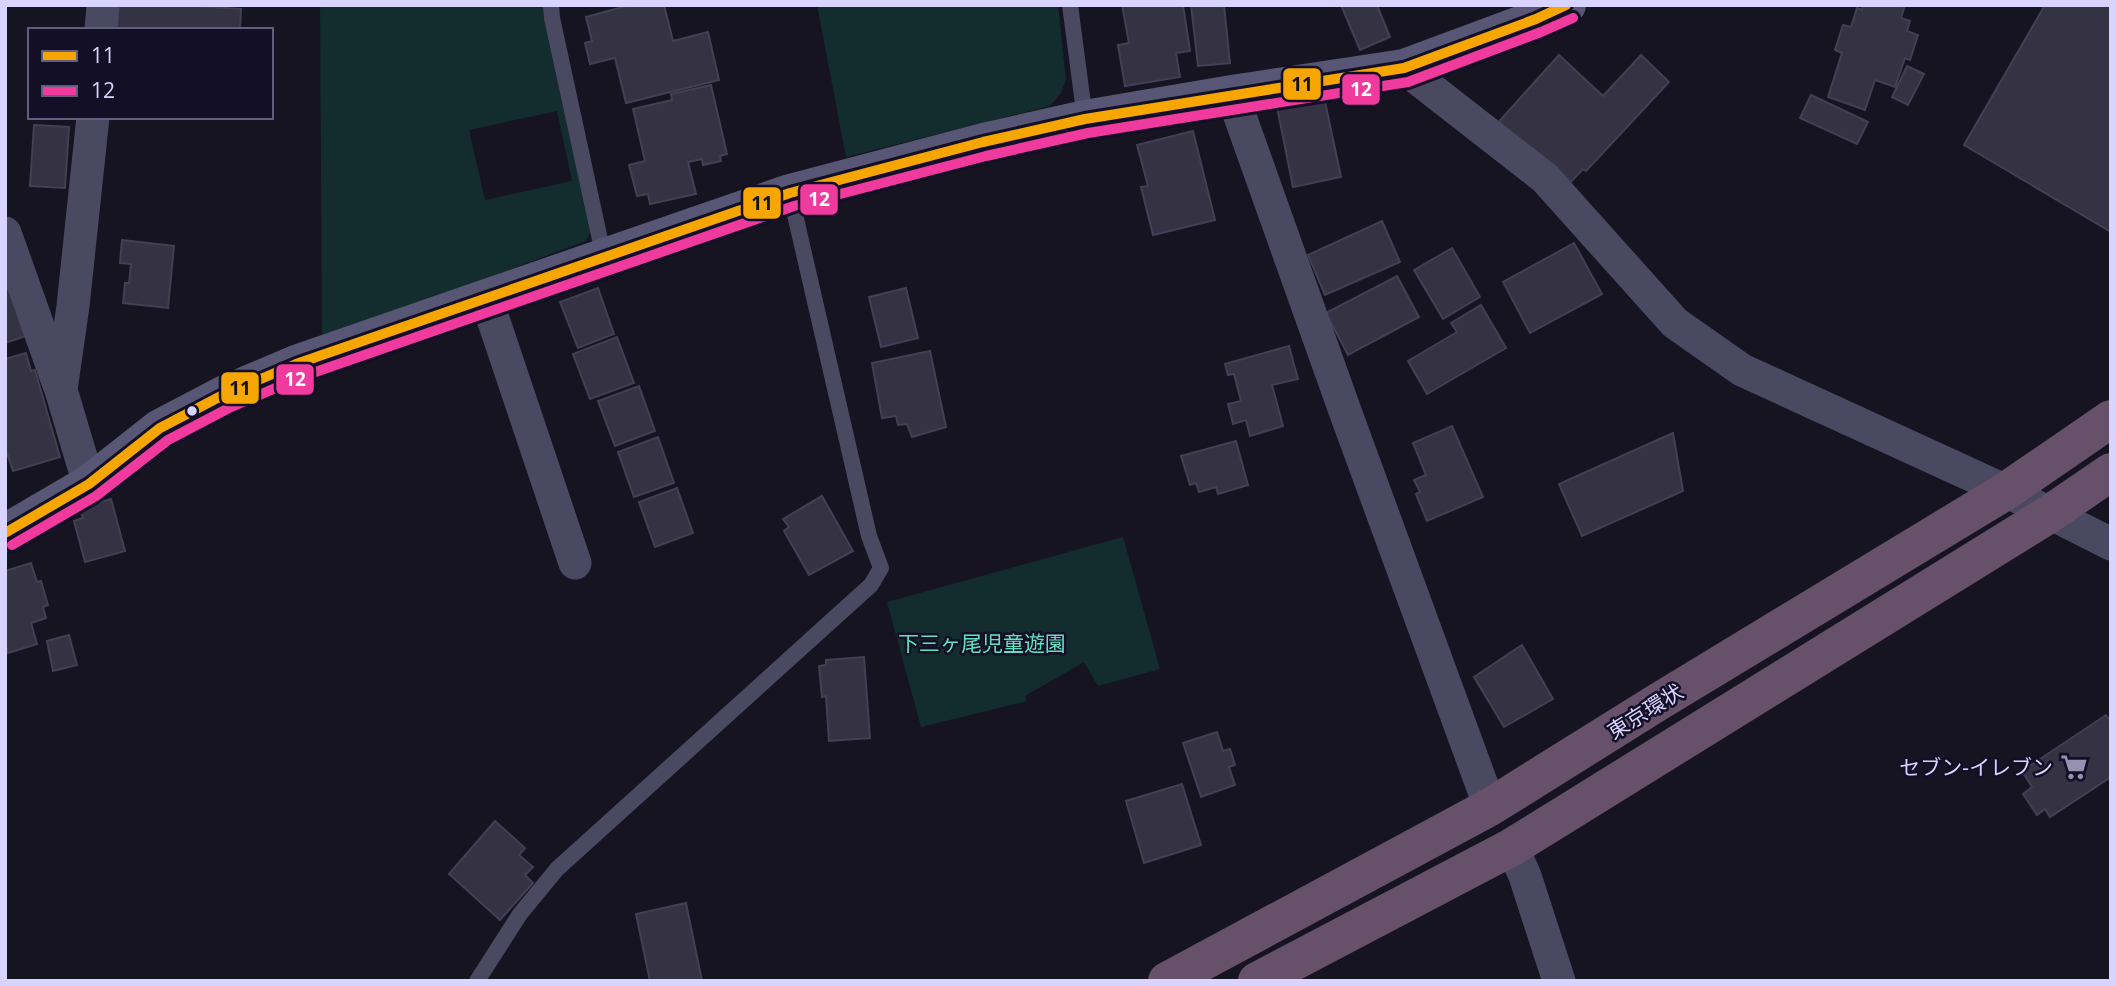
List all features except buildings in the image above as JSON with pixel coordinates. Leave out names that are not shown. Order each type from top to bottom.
[{"type":"highway","name":"東京環状","points":[[1167,981],[1490,807],[2006,491],[2111,419]]},
{"type":"highway","points":[[1257,981],[1512,847],[2051,513],[2111,472]]},
{"type":"street","points":[[101,28],[103,5]]},
{"type":"street","points":[[5,533],[89,484],[160,428],[223,396],[296,364],[790,193],[983,142],[1085,119],[1404,68],[1567,5]]},
{"type":"street","points":[[1404,68],[1545,178],[1675,323],[1742,370],[2006,491],[2111,544]]},
{"type":"street","points":[[1232,94],[1490,807]]},
{"type":"street","points":[[61,390],[73,306],[93,119]]},
{"type":"street","points":[[5,233],[61,390],[89,484]]},
{"type":"street","points":[[486,298],[575,563]]},
{"type":"street","points":[[1512,847],[1525,876],[1559,981]]},
{"type":"lane","points":[[551,5],[604,258]]},
{"type":"lane","points":[[1070,5],[1085,119]]},
{"type":"lane","points":[[477,981],[520,914],[557,869],[871,585],[881,568],[869,536],[790,193]]},
{"type":"green space","points":[[320,5],[545,5],[593,227],[586,241],[322,339]],"holes":[[[557,111],[572,181],[485,200],[469,130]]]},
{"type":"green space","points":[[817,5],[1058,5],[1066,80],[1061,93],[1050,106],[846,157]]},
{"type":"green space","name":"下三ヶ尾児童遊園","points":[[1123,537],[1160,669],[1098,686],[1084,662],[1025,696],[1027,701],[921,727],[887,602]]},
{"type":"transit line","name":"11","points":[[5,533],[89,484],[160,428],[223,395],[296,364],[790,193],[983,142],[1085,119],[1404,68],[1536,19],[1566,5]]},
{"type":"transit line","name":"12","points":[[12,545],[96,496],[168,440],[229,408],[301,377],[794,206],[986,156],[1088,133],[1408,82],[1573,18]]},
{"type":"place","name":"セブン-イレブン","points":[[2074,767]]}]
